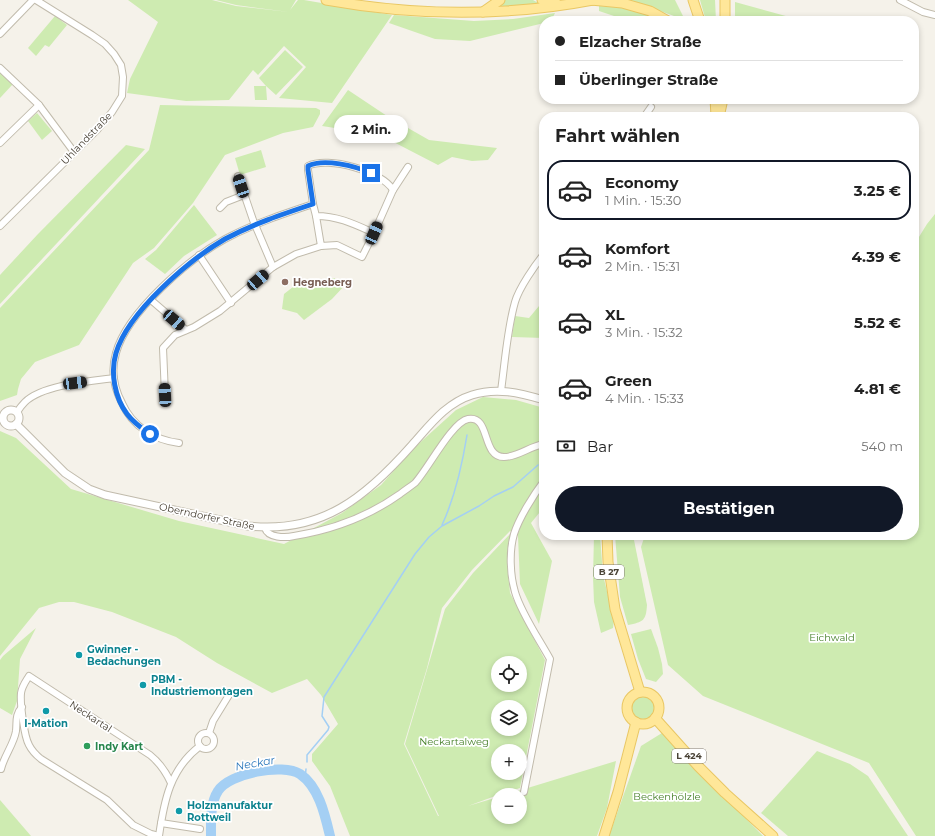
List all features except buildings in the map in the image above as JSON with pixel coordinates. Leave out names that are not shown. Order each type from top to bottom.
[{"type":"main road","points":[[326,0],[358,6],[405,11],[481,13],[562,5],[592,0],[622,3],[650,11],[659,16]]},
{"type":"main road","points":[[481,13],[500,0]]},
{"type":"main road","points":[[542,0],[562,5]]},
{"type":"main road","points":[[693,0],[698,16]]},
{"type":"main road","points":[[725,0],[725,16]]},
{"type":"main road","name":"B 27","points":[[607,540],[608,562],[615,609],[640,692]]},
{"type":"main road","points":[[640,692],[649,693],[657,699],[659,709],[655,718],[646,723],[636,722],[629,716],[627,706],[631,697],[640,692]]},
{"type":"main road","name":"L 424","points":[[655,718],[698,766],[725,793],[773,836]]},
{"type":"main road","points":[[604,836],[618,792],[636,722]]},
{"type":"street","points":[[0,34],[33,0]]},
{"type":"street","name":"Uhlandstraße","points":[[0,226],[100,127],[122,96],[124,77],[121,65],[114,54],[92,35],[36,0]]},
{"type":"street","points":[[900,0],[923,12],[935,15]]},
{"type":"street","points":[[0,68],[39,105],[74,152]]},
{"type":"street","points":[[0,143],[39,105]]},
{"type":"street","points":[[648,112],[651,107]]},
{"type":"street","points":[[321,246],[308,166],[313,163],[324,162],[362,169],[379,177],[390,185],[393,190]]},
{"type":"street","points":[[165,395],[163,348],[175,335],[205,321],[231,303],[273,267],[296,254],[321,246],[336,245],[362,257],[393,190],[408,167]]},
{"type":"street","points":[[238,176],[255,225],[273,267]]},
{"type":"street","points":[[220,208],[226,202],[244,195]]},
{"type":"street","points":[[179,443],[166,441],[150,434],[136,424],[126,413],[117,392],[114,378],[116,355],[121,339],[150,300],[199,255],[226,239],[255,225],[313,204]]},
{"type":"street","points":[[316,216],[340,218],[374,233]]},
{"type":"street","points":[[199,255],[231,303]]},
{"type":"street","points":[[501,391],[516,300],[534,266],[539,260]]},
{"type":"street","points":[[150,300],[186,330]]},
{"type":"street","name":"Oberndorfer Straße","points":[[114,378],[55,387],[32,397],[25,402],[17,412],[10,409],[1,416],[4,422],[8,425],[16,424],[59,468],[89,489],[105,495],[248,526],[265,528],[301,525],[331,514],[362,494],[395,464],[431,424],[449,407],[460,400],[473,395],[501,391],[521,393],[539,398]]},
{"type":"street","points":[[16,424],[19,420],[17,412]]},
{"type":"street","points":[[265,528],[266,532],[269,534],[292,536],[323,530],[351,521],[371,512],[392,500],[415,483],[443,445],[453,428],[468,419],[473,419],[480,422],[490,449],[495,455],[503,457],[510,456],[539,446]]},
{"type":"street","points":[[525,788],[550,659],[515,593],[510,567],[514,534],[526,508],[539,488]]},
{"type":"street","name":"Neckartal","points":[[171,783],[159,762],[150,755],[29,676],[21,693],[26,739],[34,753],[41,759],[107,800],[133,825],[151,834],[159,836],[171,783],[176,772],[184,761],[200,746]]},
{"type":"street","points":[[209,733],[213,721],[229,695]]},
{"type":"street","name":"Neckartal","points":[[0,769],[15,734],[16,716],[22,707]]},
{"type":"street","points":[[204,733],[209,733],[214,739],[213,747],[206,750],[200,746],[198,741],[200,736],[204,733]]},
{"type":"street","points":[[161,822],[200,829]]},
{"type":"green space","points":[[128,0],[212,0],[236,6],[289,12],[236,5],[216,0],[296,0],[290,10],[298,0],[304,0],[392,15],[332,103],[279,98],[306,67],[284,46],[258,75],[253,70],[229,100],[186,101],[127,93],[130,79],[158,22]]},
{"type":"green space","points":[[503,0],[533,0],[540,4],[496,8]]},
{"type":"green space","points":[[630,0],[675,0],[683,16],[674,16]]},
{"type":"green space","points":[[700,0],[715,0],[716,16],[705,16]]},
{"type":"green space","points":[[735,2],[786,16],[735,16]]},
{"type":"green space","points":[[599,6],[616,7],[632,10],[650,16],[614,16],[599,11]]},
{"type":"green space","points":[[555,13],[554,16],[539,16],[539,24],[470,41],[435,39],[389,23],[394,15],[474,21],[513,19]]},
{"type":"green space","points":[[55,16],[67,25],[49,47],[45,45],[36,56],[28,48]]},
{"type":"green space","points":[[285,50],[303,67],[276,95],[259,78]]},
{"type":"green space","points":[[0,72],[13,84],[0,98]]},
{"type":"green space","points":[[254,86],[266,86],[267,100],[255,100]]},
{"type":"green space","points":[[348,90],[387,116],[429,140],[497,148],[488,160],[472,161],[452,157],[438,165],[380,135],[322,126]]},
{"type":"green space","points":[[160,105],[316,108],[320,110],[320,114],[313,127],[283,133],[225,155],[193,203],[154,248],[133,263],[79,345],[35,362],[21,379],[17,395],[0,401],[0,308],[149,150]]},
{"type":"green space","points":[[37,113],[52,131],[42,140],[28,121]]},
{"type":"green space","points":[[126,145],[145,149],[0,304],[0,275],[38,234]]},
{"type":"green space","points":[[261,150],[266,167],[240,175],[235,158]]},
{"type":"green space","points":[[194,205],[217,235],[184,256],[165,274],[145,259],[156,250]]},
{"type":"green space","name":"Eichwald","points":[[935,214],[935,836],[916,836],[869,763],[703,696],[668,665],[641,547],[643,540],[919,540],[919,237]]},
{"type":"green space","points":[[334,278],[345,285],[332,299],[304,320],[297,313],[282,309],[284,294],[298,283],[313,284]]},
{"type":"green space","points":[[539,306],[539,338],[512,337],[515,316],[529,318]]},
{"type":"green space","name":"Neckartalweg","points":[[483,397],[516,400],[539,407],[539,513],[531,523],[539,540],[552,561],[539,624],[520,584],[518,536],[510,531],[472,570],[442,608],[427,668],[404,744],[439,816],[405,744],[445,609],[473,573],[510,534],[508,570],[510,593],[545,660],[527,752],[527,744],[491,744],[491,780],[522,780],[520,788],[491,788],[491,798],[468,806],[491,799],[491,824],[527,824],[527,788],[616,761],[607,808],[597,836],[350,836],[330,786],[312,761],[312,754],[338,724],[321,695],[307,679],[272,693],[217,663],[176,637],[112,612],[74,602],[59,602],[39,608],[0,656],[0,431],[16,438],[71,489],[179,521],[284,544],[342,513],[381,485],[414,448],[456,410]]},
{"type":"green space","points":[[594,540],[600,540],[603,575],[614,620],[613,628],[601,633],[594,602]]},
{"type":"green space","points":[[615,540],[634,540],[647,605],[645,618],[640,622],[628,625],[620,597]]},
{"type":"green space","points":[[36,628],[20,659],[17,701],[12,715],[0,708],[0,660]]},
{"type":"green space","points":[[651,629],[658,648],[663,674],[656,682],[646,679],[638,659],[631,634]]},
{"type":"green space","points":[[643,697],[651,700],[654,708],[651,716],[643,719],[635,716],[632,708],[635,700]]},
{"type":"green space","name":"Beckenhölzle","points":[[662,733],[763,836],[609,836],[641,746]]},
{"type":"green space","points":[[817,751],[850,764],[868,776],[908,836],[788,836],[761,813]]},
{"type":"green space","points":[[0,800],[31,836],[0,836]]},
{"type":"waterway","points":[[442,525],[458,481],[467,435]]},
{"type":"waterway","points":[[307,762],[307,755],[329,727],[322,716],[324,697],[415,554],[429,537],[442,526],[494,496],[513,487],[538,465]]},
{"type":"waterway","name":"Neckar","points":[[211,836],[212,813],[215,796],[224,785],[233,779],[244,775],[282,769],[300,774],[312,786],[320,802],[330,836]]},
{"type":"waterway","name":"Neckar","points":[[305,779],[306,769]]},
{"type":"place","name":"Hegneberg","points":[[285,282]]},
{"type":"place","name":"Gwinner - Bedachungen","points":[[79,655]]},
{"type":"place","name":"PBM - Industriemontagen","points":[[143,685]]},
{"type":"place","name":"I-Mation","points":[[46,711]]},
{"type":"place","name":"Indy Kart","points":[[87,746]]},
{"type":"place","name":"Holzmanufaktur Rottweil","points":[[179,811]]},
{"type":"route","points":[[150,434],[136,424],[126,413],[117,392],[114,378],[116,355],[121,339],[150,300],[199,255],[226,239],[255,225],[313,204],[308,170],[308,166],[313,163],[324,162],[343,165],[362,169],[371,173]]}]
